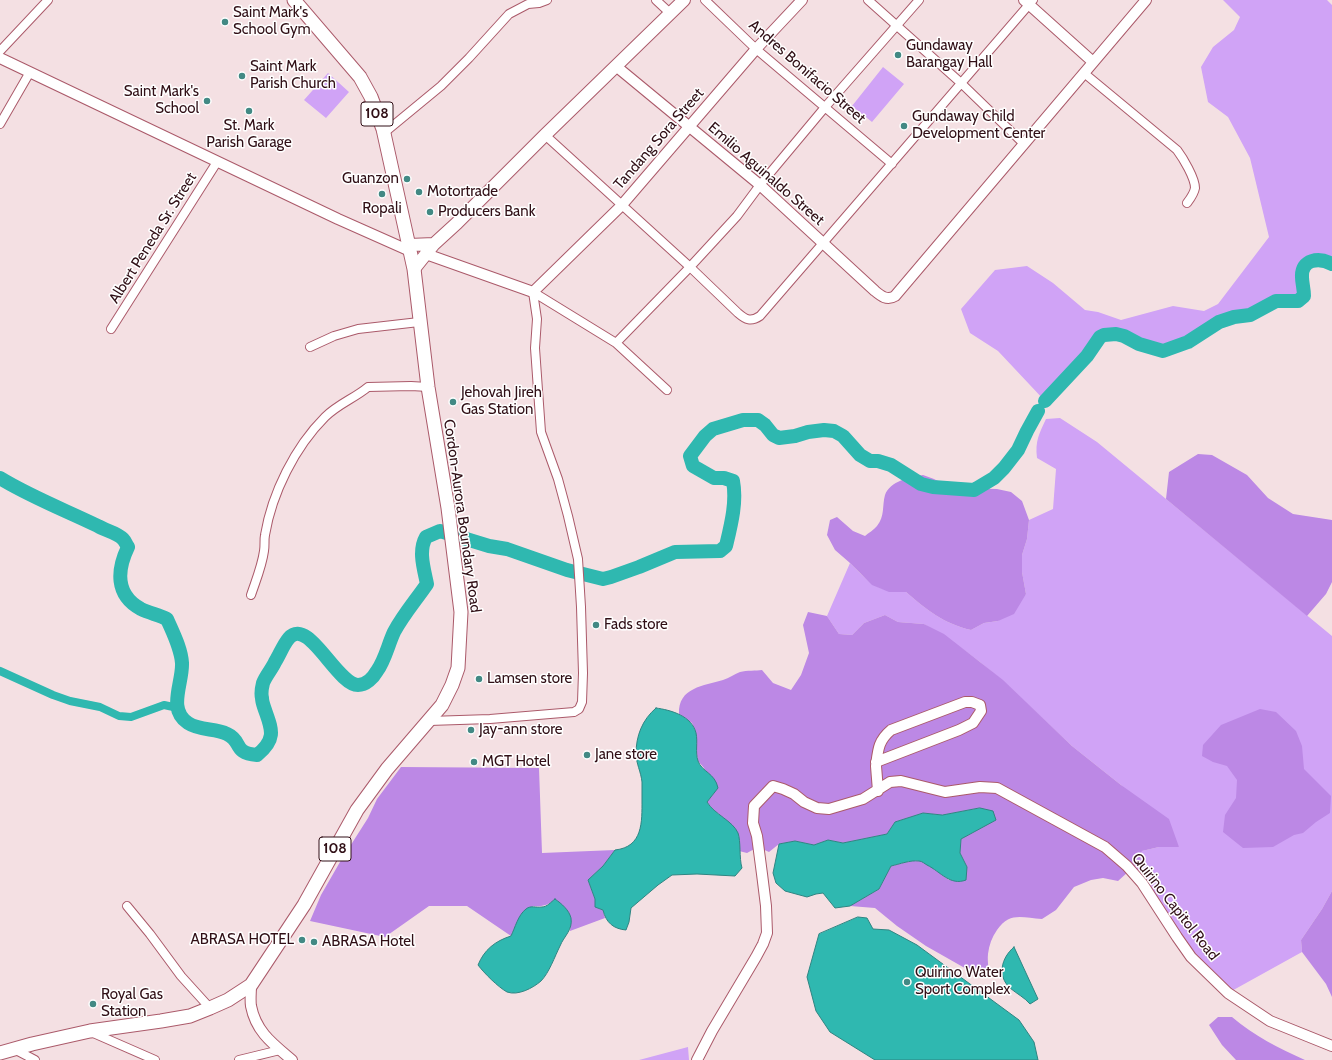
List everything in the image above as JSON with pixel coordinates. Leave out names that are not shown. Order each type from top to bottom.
[{"type":"main road","name":"Cordon-Aurora Boundary Road","points":[[0,1053],[90,1031],[190,1016],[228,1000],[251,985],[304,905],[357,810],[387,769],[442,705],[458,668],[461,612],[448,508],[428,387],[419,322],[414,269],[384,133],[371,97],[360,77],[294,0]]},
{"type":"main road","points":[[414,269],[434,244],[684,0]]},
{"type":"main road","points":[[410,248],[434,244]]},
{"type":"street","points":[[0,50],[48,0]]},
{"type":"street","points":[[384,133],[441,86],[509,14],[528,4],[548,0]]},
{"type":"street","points":[[656,0],[671,14]]},
{"type":"street","name":"Andres Bonifacio Street","points":[[705,0],[756,49],[826,106],[892,164]]},
{"type":"street","name":"Tandang Sora Street","points":[[533,292],[621,206],[756,49],[802,0]]},
{"type":"street","points":[[868,0],[961,83],[1024,144],[1146,0]]},
{"type":"street","points":[[616,342],[690,267],[737,216],[760,185],[826,106],[919,0]]},
{"type":"street","points":[[545,135],[743,317],[751,320],[760,316],[892,164],[1029,1],[1093,62]]},
{"type":"street","points":[[0,58],[338,219],[410,248]]},
{"type":"street","name":"Emilio Aguinaldo Street","points":[[617,66],[760,185],[875,291],[889,299],[895,296],[1024,144]]},
{"type":"street","points":[[0,124],[30,72]]},
{"type":"street","points":[[1084,73],[1164,139],[1179,154],[1194,184],[1194,191],[1187,203]]},
{"type":"street","name":"Albert Peneda Sr. Street","points":[[111,329],[217,162]]},
{"type":"street","points":[[426,254],[533,292],[616,342],[667,390]]},
{"type":"street","points":[[429,720],[490,719],[574,712],[578,711],[582,702],[583,672],[578,559],[558,478],[541,432],[535,348],[537,319],[533,292]]},
{"type":"street","points":[[310,347],[334,336],[358,329],[419,322]]},
{"type":"street","points":[[251,595],[261,566],[265,535],[279,486],[298,452],[325,417],[334,409],[368,387],[428,387]]},
{"type":"street","points":[[876,762],[973,723],[981,712],[980,705],[972,702],[965,702],[891,730],[883,736],[880,742],[876,762],[876,781],[878,791]]},
{"type":"street","name":"Quirino Capitol Road","points":[[697,1060],[712,1031],[759,951],[767,933],[766,906],[762,874],[753,823],[754,806],[772,786],[783,788],[816,808],[829,809],[863,799],[878,791],[890,782],[901,781],[945,792],[980,787],[997,788],[1105,847],[1127,866],[1142,884],[1191,957],[1228,993],[1270,1021],[1332,1046]]},
{"type":"street","points":[[127,906],[181,976],[210,1008]]},
{"type":"street","points":[[251,985],[251,1005],[255,1021],[264,1035],[292,1060]]},
{"type":"street","points":[[90,1031],[155,1060]]},
{"type":"street","points":[[14,1049],[35,1060]]},
{"type":"street","points":[[239,1060],[280,1050]]},
{"type":"shaded area","points":[[1223,0],[1327,0],[1332,5],[1332,264],[1322,260],[1317,260],[1304,266],[1302,277],[1304,296],[1298,301],[1276,301],[1250,315],[1234,317],[1218,323],[1188,342],[1163,351],[1138,344],[1124,336],[1116,334],[1104,335],[1087,356],[1045,401],[998,351],[970,333],[961,309],[995,270],[1027,266],[1053,283],[1085,310],[1098,312],[1121,320],[1173,306],[1204,311],[1218,304],[1269,237],[1250,158],[1228,117],[1208,102],[1201,67],[1213,47],[1234,30],[1240,17]]},
{"type":"shaded area","points":[[883,67],[904,84],[872,122],[852,106]]},
{"type":"shaded area","points":[[328,73],[349,92],[326,118],[304,100]]},
{"type":"shaded area","points":[[1060,418],[1097,442],[1332,636],[1332,891],[1301,940],[1302,952],[1228,993],[1191,957],[1131,870],[1139,862],[1142,851],[1159,847],[1179,847],[1121,785],[1072,746],[1004,682],[980,662],[924,624],[898,622],[885,615],[864,623],[852,635],[839,634],[827,616],[850,563],[874,585],[887,590],[906,592],[936,616],[952,624],[971,630],[984,623],[998,621],[1026,594],[1022,572],[1022,555],[1027,539],[1029,520],[1053,509],[1056,469],[1037,458],[1037,442],[1046,419]]},
{"type":"shaded area","points":[[1198,454],[1212,455],[1247,475],[1268,498],[1293,514],[1332,520],[1332,582],[1326,594],[1307,616],[1166,499],[1169,472]]},
{"type":"shaded area","points":[[923,475],[951,488],[997,489],[1011,492],[1022,501],[1029,520],[1027,539],[1022,555],[1022,572],[1026,594],[1014,614],[998,621],[984,623],[971,630],[952,624],[936,616],[906,592],[889,592],[872,585],[835,550],[827,535],[830,520],[837,517],[853,531],[865,536],[880,522],[885,495],[891,486],[901,480]]},
{"type":"shaded area","points":[[808,612],[827,616],[839,634],[852,635],[864,623],[885,615],[898,622],[924,624],[944,634],[1003,680],[1072,746],[1121,785],[1169,819],[1179,847],[1159,847],[1142,851],[1139,862],[1118,881],[1103,878],[1091,880],[1074,887],[1056,910],[1042,919],[1017,917],[1007,920],[997,930],[991,941],[988,954],[987,978],[963,967],[926,946],[897,926],[875,908],[850,906],[879,889],[891,866],[920,861],[949,880],[967,867],[960,853],[961,839],[995,820],[980,808],[942,815],[923,813],[895,822],[887,834],[843,843],[828,840],[814,845],[795,841],[779,844],[769,852],[758,847],[747,853],[739,851],[739,838],[736,831],[707,802],[714,793],[704,768],[698,761],[696,750],[696,733],[692,723],[679,714],[680,705],[687,693],[694,689],[746,671],[762,670],[773,683],[791,690],[801,675],[809,653],[803,625]]},
{"type":"shaded area","points":[[1260,709],[1276,712],[1296,731],[1302,746],[1304,769],[1331,796],[1330,813],[1303,833],[1294,835],[1273,847],[1243,848],[1223,832],[1225,815],[1236,798],[1237,780],[1227,766],[1213,762],[1202,756],[1203,745],[1221,725]]},
{"type":"shaded area","points":[[401,767],[539,768],[542,853],[615,850],[603,866],[588,880],[595,899],[595,907],[603,910],[605,918],[570,931],[571,918],[555,900],[545,905],[533,906],[511,936],[467,906],[429,906],[385,937],[310,921],[321,895],[368,818],[377,799]]},
{"type":"shaded area","points":[[1332,891],[1332,997],[1326,984],[1302,952],[1301,940]]},
{"type":"shaded area","points":[[1218,1017],[1232,1017],[1258,1036],[1305,1060],[1236,1060],[1222,1045],[1209,1025]]},
{"type":"shaded area","points":[[688,1047],[689,1060],[639,1060]]},
{"type":"water","points":[[656,708],[674,712],[686,718],[694,727],[697,736],[698,761],[702,768],[714,779],[718,788],[707,802],[736,829],[738,833],[742,868],[735,876],[697,874],[672,875],[631,908],[626,930],[614,927],[608,922],[603,910],[595,907],[595,899],[588,880],[603,866],[615,850],[624,848],[631,844],[636,839],[639,832],[642,817],[642,782],[636,757],[636,747],[644,723]]},
{"type":"water","points":[[980,808],[993,811],[996,820],[961,839],[960,853],[967,867],[966,880],[950,880],[920,861],[905,862],[891,866],[879,889],[850,906],[835,908],[823,893],[807,897],[785,891],[776,883],[773,873],[779,844],[795,841],[814,845],[828,840],[843,843],[887,834],[895,822],[923,813],[942,815]]},
{"type":"water","points":[[555,899],[563,905],[570,915],[571,926],[544,978],[530,989],[520,992],[511,993],[503,990],[487,976],[478,965],[480,960],[495,943],[511,936],[519,918],[526,909],[532,907],[544,907]]},
{"type":"water","points":[[858,917],[867,918],[873,929],[889,930],[917,945],[1019,1020],[1034,1042],[1038,1060],[875,1060],[830,1032],[816,1011],[807,977],[819,934]]},
{"type":"water","points":[[1014,947],[1038,999],[1030,1004],[1010,988],[1003,978],[1002,967],[1006,956]]},
{"type":"waterway","points":[[1045,401],[1087,356],[1100,337],[1104,335],[1116,334],[1124,336],[1139,344],[1163,351],[1188,342],[1219,322],[1234,317],[1250,315],[1276,301],[1298,301],[1304,296],[1302,277],[1304,266],[1317,260],[1332,264]]},
{"type":"waterway","points":[[0,478],[36,497],[114,533],[123,539],[128,547],[120,573],[126,597],[141,609],[167,619],[178,646],[182,663],[177,703],[178,711],[182,717],[193,726],[227,734],[235,740],[244,752],[257,755],[268,743],[271,732],[262,700],[263,683],[289,638],[297,634],[305,636],[314,643],[341,675],[350,682],[358,685],[369,681],[382,662],[394,632],[427,584],[422,554],[422,548],[426,537],[440,531],[489,546],[507,549],[567,570],[603,579],[639,567],[675,552],[720,551],[726,546],[734,505],[733,481],[724,478],[714,478],[693,466],[690,456],[705,436],[713,429],[743,420],[758,420],[765,425],[773,435],[779,438],[795,436],[808,432],[824,430],[834,431],[843,436],[860,455],[870,461],[878,461],[891,465],[921,484],[933,487],[974,490],[994,478],[1004,468],[1018,450],[1038,411]]},
{"type":"waterway","points":[[0,671],[53,695],[70,701],[100,707],[119,716],[131,717],[164,705],[178,708]]},
{"type":"place","name":"Saint Mark's School Gym","points":[[225,22]]},
{"type":"place","name":"Gundaway Barangay Hall","points":[[898,55]]},
{"type":"place","name":"Saint Mark Parish Church","points":[[242,76]]},
{"type":"place","name":"Saint Mark's School","points":[[207,101]]},
{"type":"place","name":"St. Mark Parish Garage","points":[[249,111]]},
{"type":"place","name":"Gundaway Child Development Center","points":[[904,126]]},
{"type":"place","name":"Guanzon","points":[[407,179]]},
{"type":"place","name":"Motortrade","points":[[419,192]]},
{"type":"place","name":"Ropali","points":[[382,194]]},
{"type":"place","name":"Producers Bank","points":[[430,212]]},
{"type":"place","name":"Jehovah Jireh Gas Station","points":[[453,402]]},
{"type":"place","name":"Fads store","points":[[596,625]]},
{"type":"place","name":"Lamsen store","points":[[479,679]]},
{"type":"place","name":"Jay-ann store","points":[[471,730]]},
{"type":"place","name":"Jane store","points":[[587,755]]},
{"type":"place","name":"MGT Hotel","points":[[474,762]]},
{"type":"place","name":"ABRASA HOTEL","points":[[302,940]]},
{"type":"place","name":"ABRASA Hotel","points":[[314,942]]},
{"type":"place","name":"Quirino Water Sport Complex","points":[[907,982]]},
{"type":"place","name":"Royal Gas Station","points":[[93,1004]]}]
